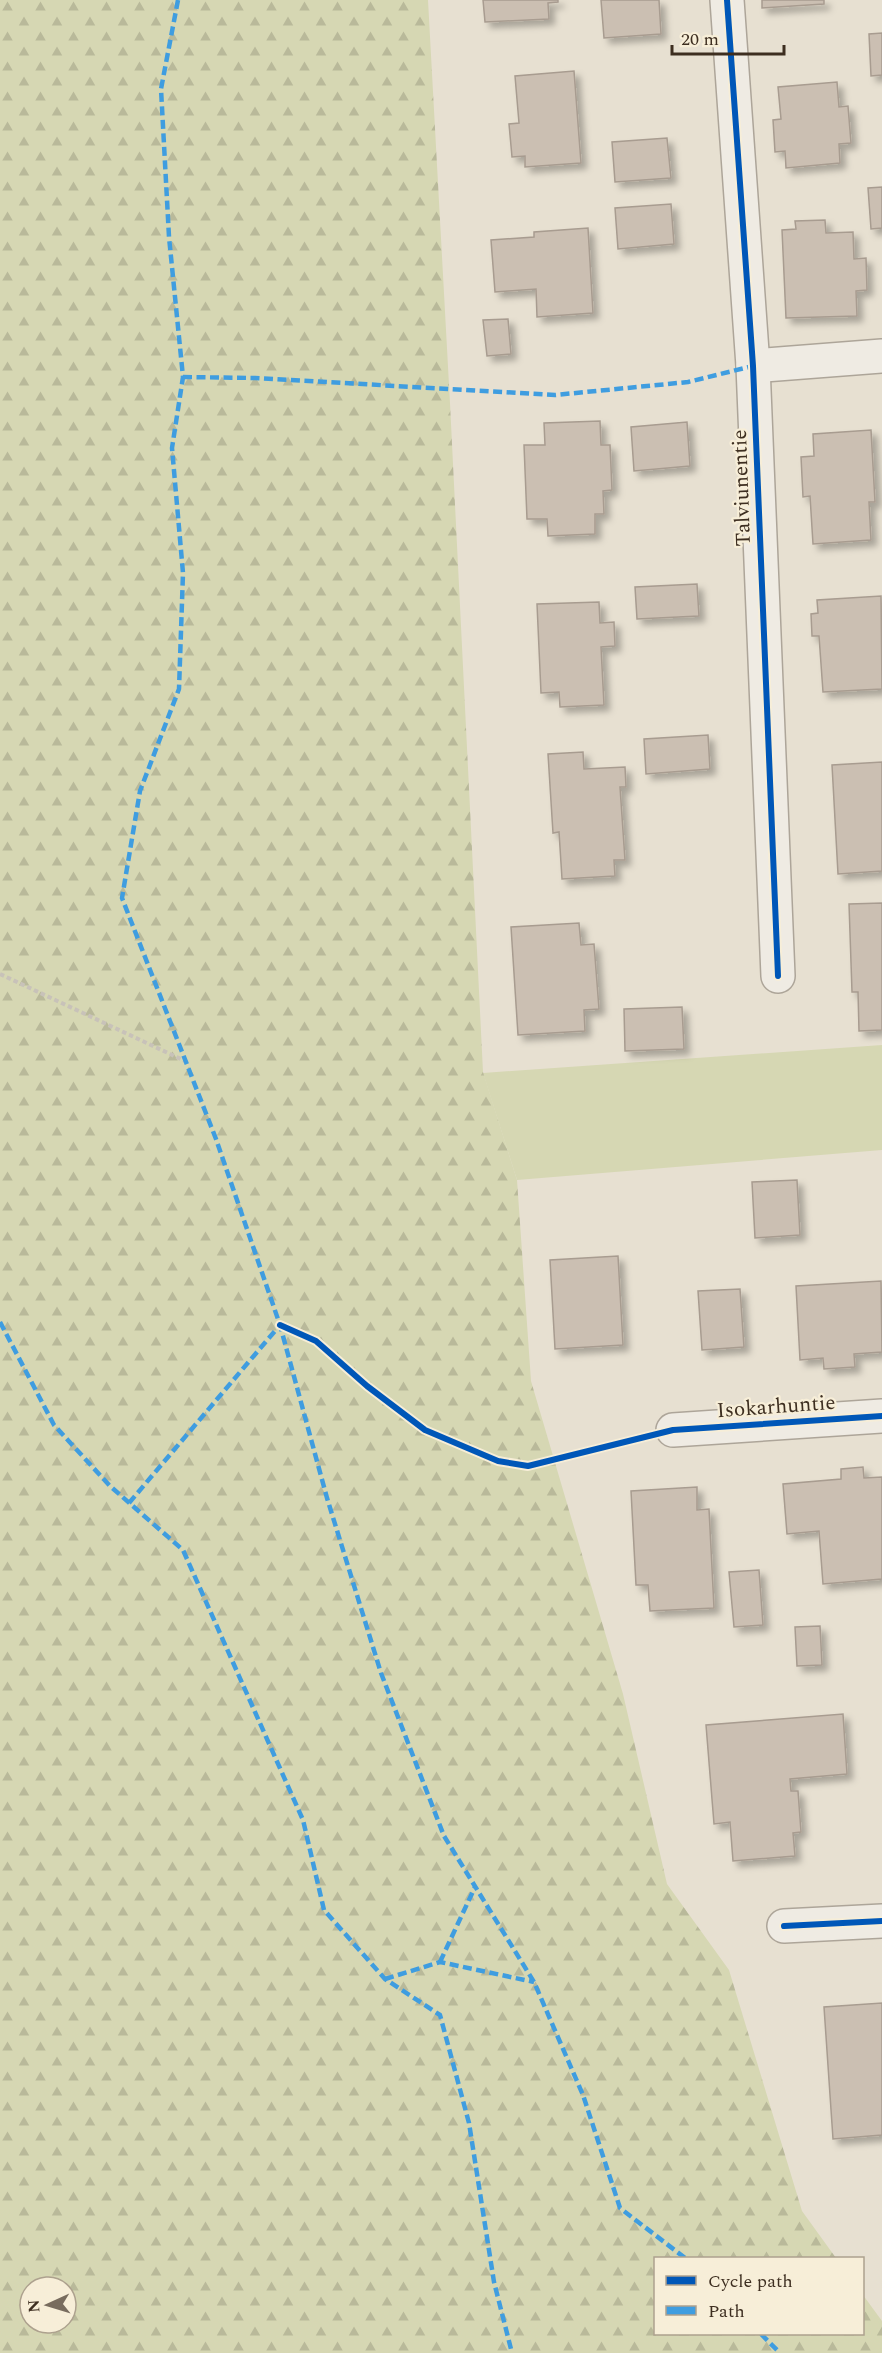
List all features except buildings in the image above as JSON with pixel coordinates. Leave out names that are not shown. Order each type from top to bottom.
[{"type":"street","name":"Talviunentie","points":[[727,0],[753,366],[778,976]]},
{"type":"street","points":[[753,366],[882,356]]},
{"type":"street","name":"Isokarhuntie","points":[[673,1430],[882,1416]]},
{"type":"street","points":[[784,1926],[882,1921]]},
{"type":"path","points":[[0,974],[185,1060]]},
{"type":"green space","points":[[0,0],[428,0],[483,1072],[517,1180],[531,1381],[623,1694],[667,1884],[729,1970],[802,2211],[835,2257],[654,2257],[654,2335],[864,2335],[864,2296],[882,2321],[882,2353],[0,2353]]},
{"type":"green space","points":[[882,1045],[882,1150],[517,1180],[483,1073]]},
{"type":"marked path","points":[[178,0],[161,89],[169,237],[183,377],[172,448],[183,573],[179,689],[140,791],[122,898],[216,1139],[280,1325],[327,1498],[381,1673],[444,1836],[534,1982],[583,2095],[620,2208],[684,2257]]},
{"type":"marked path","points":[[183,377],[255,378],[555,395],[688,382],[753,366]]},
{"type":"marked path","points":[[0,1322],[54,1425],[110,1486],[183,1550],[303,1820],[324,1910],[385,1979],[440,2015],[469,2123],[494,2282],[512,2353]]},
{"type":"marked path","points":[[129,1503],[280,1325]]},
{"type":"marked path","points":[[440,1962],[475,1887]]},
{"type":"marked path","points":[[385,1979],[440,1962],[534,1982]]},
{"type":"marked path","points":[[762,2335],[780,2353]]},
{"type":"cycle path","points":[[727,0],[753,366],[778,976]]},
{"type":"cycle path","points":[[280,1325],[316,1341],[367,1386],[425,1430],[498,1461],[528,1466],[673,1430],[882,1416]]},
{"type":"cycle path","points":[[784,1926],[882,1921]]}]
